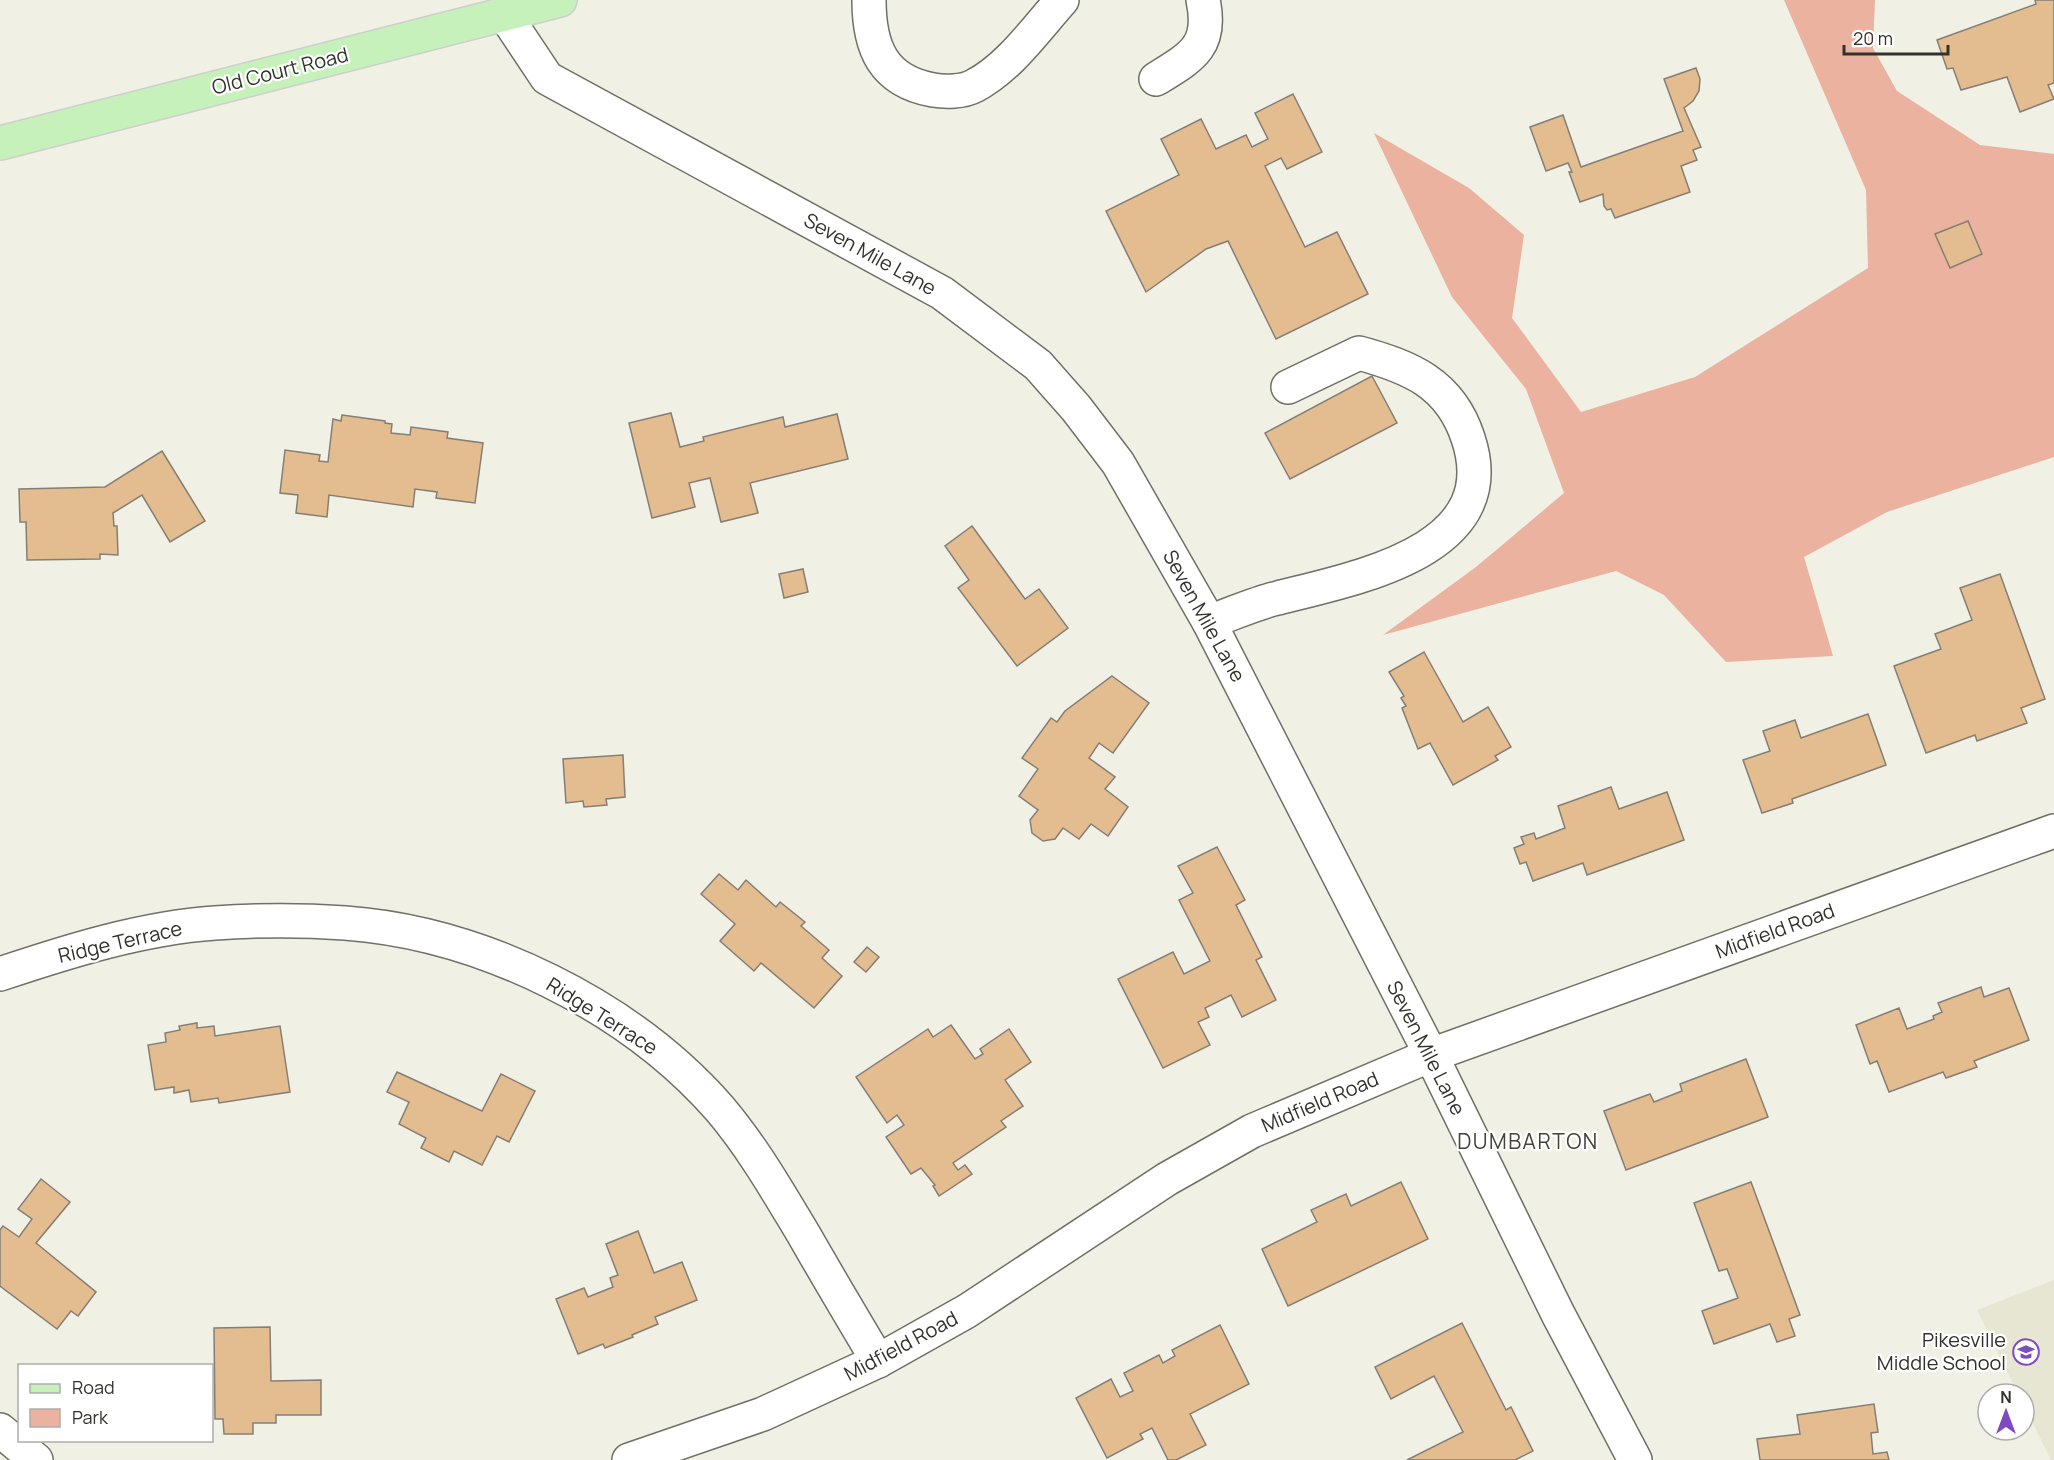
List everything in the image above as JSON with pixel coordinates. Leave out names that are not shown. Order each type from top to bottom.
[{"type":"main road","name":"Old Court Road","points":[[0,143],[560,0]]},
{"type":"street","points":[[869,0],[871,35],[882,62],[895,76],[921,88],[943,92],[971,88],[994,74],[1062,0]]},
{"type":"street","points":[[1156,79],[1190,59],[1200,46],[1208,22],[1203,0]]},
{"type":"street","name":"Seven Mile Lane","points":[[505,15],[547,78],[942,293],[1038,365],[1076,408],[1118,463],[1209,622],[1431,1055],[1558,1314],[1635,1460]]},
{"type":"street","points":[[1209,622],[1275,598],[1350,581],[1396,564],[1440,537],[1463,514],[1475,486],[1474,456],[1462,420],[1442,394],[1416,372],[1359,353],[1288,387]]},
{"type":"street","name":"Midfield Road","points":[[628,1460],[763,1414],[878,1361],[967,1311],[1167,1179],[1252,1131],[1431,1055],[2054,831]]},
{"type":"street","name":"Ridge Terrace","points":[[0,974],[64,953],[142,933],[214,923],[280,922],[347,923],[418,935],[481,952],[544,978],[606,1013],[667,1057],[719,1109],[765,1169],[878,1361]]},
{"type":"street","points":[[0,1430],[36,1460]]},
{"type":"shaded area","name":"Pikesville Middle School","points":[[2054,1280],[2054,1460],[2051,1460],[2036,1429],[2036,1382],[2012,1382],[1977,1310]]},
{"type":"green space","points":[[1784,0],[1875,0],[1873,48],[1897,91],[1980,145],[2054,154],[2054,457],[1887,512],[1804,557],[1833,656],[1726,662],[1664,595],[1616,571],[1383,635],[1476,567],[1564,493],[1526,389],[1452,297],[1374,133],[1469,188],[1524,235],[1512,318],[1581,412],[1695,377],[1868,268],[1866,190]]},
{"type":"building","points":[[2035,0],[2054,0],[2054,83],[2048,85],[2054,99],[2020,112],[2007,77],[1961,90],[1953,68],[1947,69],[1937,40],[2036,4]]},
{"type":"building","points":[[1696,68],[1700,79],[1699,91],[1693,101],[1684,108],[1701,147],[1693,150],[1697,160],[1681,166],[1690,192],[1615,218],[1611,209],[1607,210],[1604,206],[1603,194],[1580,202],[1568,163],[1546,171],[1530,127],[1563,115],[1581,167],[1683,131],[1664,79]]},
{"type":"building","points":[[1293,94],[1322,152],[1287,169],[1281,158],[1265,166],[1305,247],[1337,232],[1368,294],[1276,339],[1228,241],[1206,249],[1146,292],[1106,211],[1179,175],[1161,139],[1201,119],[1216,149],[1246,135],[1252,147],[1268,139],[1255,113]]},
{"type":"building","points":[[1968,221],[1982,254],[1950,268],[1935,234]]},
{"type":"building","points":[[1372,376],[1397,423],[1290,479],[1265,433]]},
{"type":"building","points":[[671,413],[680,447],[704,441],[703,437],[783,417],[785,427],[837,414],[848,459],[750,483],[758,513],[721,522],[710,478],[689,483],[695,507],[652,518],[629,423]]},
{"type":"building","points":[[342,415],[385,421],[385,423],[392,424],[391,433],[410,435],[411,427],[448,432],[447,438],[483,443],[475,503],[436,498],[437,492],[415,489],[413,507],[329,495],[327,517],[296,513],[298,495],[280,493],[285,450],[320,455],[319,461],[328,462],[333,419],[341,421]]},
{"type":"building","points":[[162,451],[205,521],[170,542],[142,495],[113,513],[114,526],[117,526],[118,555],[100,554],[100,559],[27,560],[26,522],[20,522],[19,489],[105,487]]},
{"type":"building","points":[[972,526],[1025,599],[1039,589],[1068,628],[1017,666],[958,588],[969,580],[945,546]]},
{"type":"building","points":[[803,569],[808,592],[784,598],[779,574]]},
{"type":"building","points":[[2000,574],[2045,699],[2021,708],[2027,723],[1977,741],[1975,735],[1926,753],[1894,666],[1941,649],[1935,634],[1972,620],[1960,588]]},
{"type":"building","points":[[1424,652],[1463,722],[1488,707],[1511,747],[1495,756],[1498,760],[1453,785],[1430,743],[1418,749],[1402,708],[1406,706],[1401,698],[1404,696],[1389,672]]},
{"type":"building","points":[[1112,676],[1149,703],[1113,753],[1099,743],[1089,758],[1115,777],[1105,789],[1128,807],[1108,836],[1091,824],[1079,839],[1063,828],[1055,839],[1043,841],[1032,833],[1030,820],[1038,810],[1019,796],[1038,769],[1022,758],[1051,718],[1057,722],[1065,711]]},
{"type":"building","points":[[1868,714],[1886,765],[1792,799],[1793,803],[1762,813],[1743,760],[1770,751],[1763,731],[1795,720],[1801,738]]},
{"type":"building","points":[[623,755],[625,797],[606,799],[607,805],[584,807],[583,801],[566,803],[563,759]]},
{"type":"building","points":[[1611,787],[1619,809],[1667,792],[1684,840],[1587,875],[1583,863],[1533,881],[1526,862],[1520,864],[1514,848],[1524,844],[1521,837],[1534,833],[1536,839],[1565,828],[1558,806]]},
{"type":"building","points":[[1217,847],[1245,900],[1236,905],[1262,957],[1256,960],[1276,1000],[1242,1017],[1231,995],[1205,1008],[1209,1017],[1198,1022],[1210,1045],[1163,1068],[1118,979],[1173,952],[1184,974],[1210,961],[1179,900],[1193,893],[1178,866]]},
{"type":"building","points":[[719,874],[738,890],[746,880],[776,907],[780,902],[805,922],[801,926],[829,950],[822,958],[842,976],[814,1008],[761,963],[754,971],[720,941],[735,924],[701,894]]},
{"type":"building","points":[[867,947],[879,957],[866,972],[854,962]]},
{"type":"building","points":[[1981,987],[1984,997],[2009,988],[2029,1040],[1974,1061],[1977,1067],[1946,1078],[1943,1072],[1889,1092],[1877,1061],[1870,1064],[1856,1025],[1899,1008],[1907,1029],[1934,1019],[1933,1016],[1942,1012],[1938,1003]]},
{"type":"building","points":[[197,1023],[197,1028],[214,1026],[215,1036],[280,1026],[290,1092],[219,1103],[218,1098],[191,1102],[189,1090],[174,1093],[174,1087],[155,1090],[148,1045],[166,1042],[165,1033],[180,1030],[179,1026]]},
{"type":"building","points":[[951,1025],[975,1059],[983,1054],[980,1049],[1009,1029],[1031,1062],[1005,1080],[1023,1106],[1001,1121],[1006,1127],[953,1163],[958,1170],[965,1165],[972,1174],[939,1196],[933,1186],[935,1185],[921,1168],[911,1174],[886,1137],[904,1125],[897,1115],[887,1123],[856,1077],[928,1029],[933,1037]]},
{"type":"building","points":[[1746,1059],[1768,1117],[1626,1170],[1604,1111],[1650,1094],[1654,1102],[1682,1091],[1680,1084]]},
{"type":"building","points":[[397,1072],[482,1111],[501,1074],[535,1091],[509,1142],[497,1136],[482,1165],[454,1151],[449,1162],[421,1148],[426,1138],[399,1124],[409,1102],[387,1092]]},
{"type":"building","points":[[41,1179],[70,1202],[36,1243],[96,1292],[78,1316],[71,1311],[57,1329],[0,1286],[0,1230],[3,1226],[19,1237],[32,1219],[18,1209]]},
{"type":"building","points":[[1401,1182],[1428,1239],[1288,1306],[1262,1249],[1317,1222],[1311,1210],[1346,1194],[1351,1206]]},
{"type":"building","points":[[1751,1182],[1800,1315],[1789,1319],[1795,1336],[1777,1342],[1770,1324],[1714,1344],[1702,1311],[1738,1298],[1727,1269],[1719,1271],[1694,1203]]},
{"type":"building","points":[[638,1231],[654,1273],[682,1262],[697,1300],[655,1317],[658,1324],[632,1335],[633,1337],[605,1348],[603,1344],[578,1354],[556,1299],[584,1288],[588,1297],[613,1287],[610,1278],[618,1275],[606,1244]]},
{"type":"building","points":[[1462,1323],[1506,1410],[1511,1407],[1533,1451],[1515,1460],[1407,1460],[1463,1432],[1434,1376],[1391,1399],[1375,1367]]},
{"type":"building","points":[[1220,1325],[1249,1384],[1190,1414],[1206,1445],[1176,1460],[1168,1460],[1152,1428],[1140,1434],[1143,1439],[1107,1458],[1076,1398],[1111,1379],[1120,1397],[1133,1391],[1124,1373],[1159,1355],[1163,1363],[1175,1356],[1172,1350]]},
{"type":"building","points":[[270,1327],[271,1381],[321,1380],[321,1415],[276,1415],[276,1423],[253,1423],[253,1434],[224,1434],[223,1419],[215,1419],[214,1328]]},
{"type":"building","points":[[1874,1404],[1878,1432],[1871,1433],[1873,1454],[1887,1452],[1889,1460],[1760,1460],[1757,1439],[1800,1434],[1797,1415]]},
{"type":"place","name":"Pikesville Middle School","points":[[2026,1352]]},
{"type":"district","name":"DUMBARTON","points":[[1528,1142]]}]
